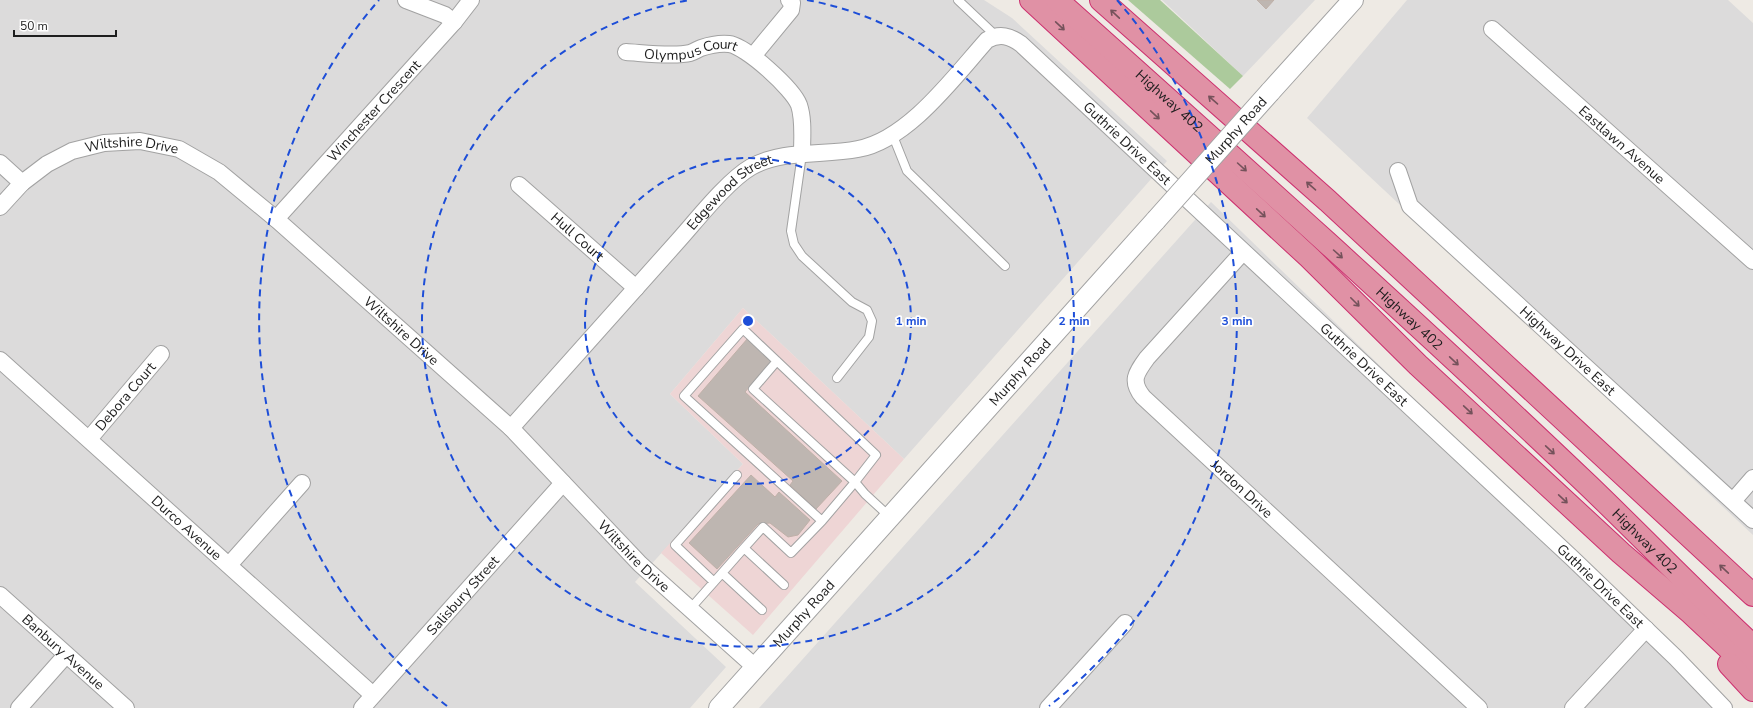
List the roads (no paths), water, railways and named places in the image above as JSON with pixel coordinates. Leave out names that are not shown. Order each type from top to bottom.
[{"type":"highway","points":[[1031,0],[1303,252],[1418,365],[1621,553],[1691,613],[1753,670]]},
{"type":"highway","name":"Highway 402","points":[[1057,0],[1376,288],[1589,487],[1753,646]]},
{"type":"highway","name":"Highway 402","points":[[1100,0],[1328,201],[1753,596]]},
{"type":"highway","points":[[1328,201],[1497,341],[1667,500],[1753,575]]},
{"type":"highway","points":[[1589,487],[1697,580],[1753,632]]},
{"type":"highway","points":[[1621,553],[1753,690]]},
{"type":"street","points":[[406,0],[445,15],[454,22]]},
{"type":"street","name":"Winchester Crescent","points":[[276,219],[454,22],[471,0]]},
{"type":"street","name":"Olympus Court","points":[[753,56],[791,10],[792,3],[789,0]]},
{"type":"street","name":"Murphy Road","points":[[719,708],[1353,0]]},
{"type":"street","name":"Eastlawn Avenue","points":[[1492,29],[1753,261]]},
{"type":"street","name":"Edgewood Street","points":[[511,428],[710,205],[739,176],[751,167],[765,161],[802,154],[859,149],[877,144],[893,136],[930,103],[987,40],[996,36]]},
{"type":"street","name":"Guthrie Drive East","points":[[996,36],[1012,38],[1021,44],[1646,629],[1724,708]]},
{"type":"street","name":"Olympus Court","points":[[626,52],[652,54],[691,53],[716,44],[730,44],[744,50],[753,56],[791,93],[799,104],[802,116],[802,154]]},
{"type":"street","name":"Wiltshire Drive","points":[[0,207],[22,183],[46,164],[72,151],[104,143],[140,141],[179,149],[219,172],[276,219],[511,428],[640,564],[755,667]]},
{"type":"street","points":[[0,163],[22,183]]},
{"type":"street","name":"Highway Drive East","points":[[1398,171],[1410,206],[1753,520]]},
{"type":"street","name":"Hull Court","points":[[519,185],[636,288]]},
{"type":"street","name":"Jordon Drive","points":[[1243,252],[1147,358],[1136,376],[1135,383],[1138,390],[1144,398],[1479,708]]},
{"type":"street","name":"Debora Court","points":[[89,439],[161,354]]},
{"type":"street","name":"Durco Avenue","points":[[0,360],[373,695]]},
{"type":"street","points":[[1733,501],[1753,478]]},
{"type":"street","points":[[229,565],[302,483]]},
{"type":"street","name":"Salisbury Street","points":[[362,708],[563,483]]},
{"type":"street","name":"Banbury Avenue","points":[[0,595],[126,708]]},
{"type":"street","points":[[1048,708],[1125,623]]},
{"type":"street","points":[[1574,708],[1646,629]]},
{"type":"street","points":[[19,708],[66,654]]},
{"type":"lane","points":[[958,0],[996,36]]},
{"type":"lane","points":[[893,136],[907,171],[1005,266]]},
{"type":"lane","points":[[802,154],[791,232],[794,244],[802,256],[852,302],[867,310],[872,321],[869,337],[837,378]]},
{"type":"lane","points":[[690,608],[763,527],[791,553],[822,521],[876,455],[743,330],[684,396],[822,521]]},
{"type":"lane","points":[[777,361],[753,389],[855,482],[865,494],[890,517]]},
{"type":"lane","points":[[714,582],[675,545],[736,475]]},
{"type":"lane","points":[[744,548],[784,585]]},
{"type":"lane","points":[[722,573],[762,610]]}]
